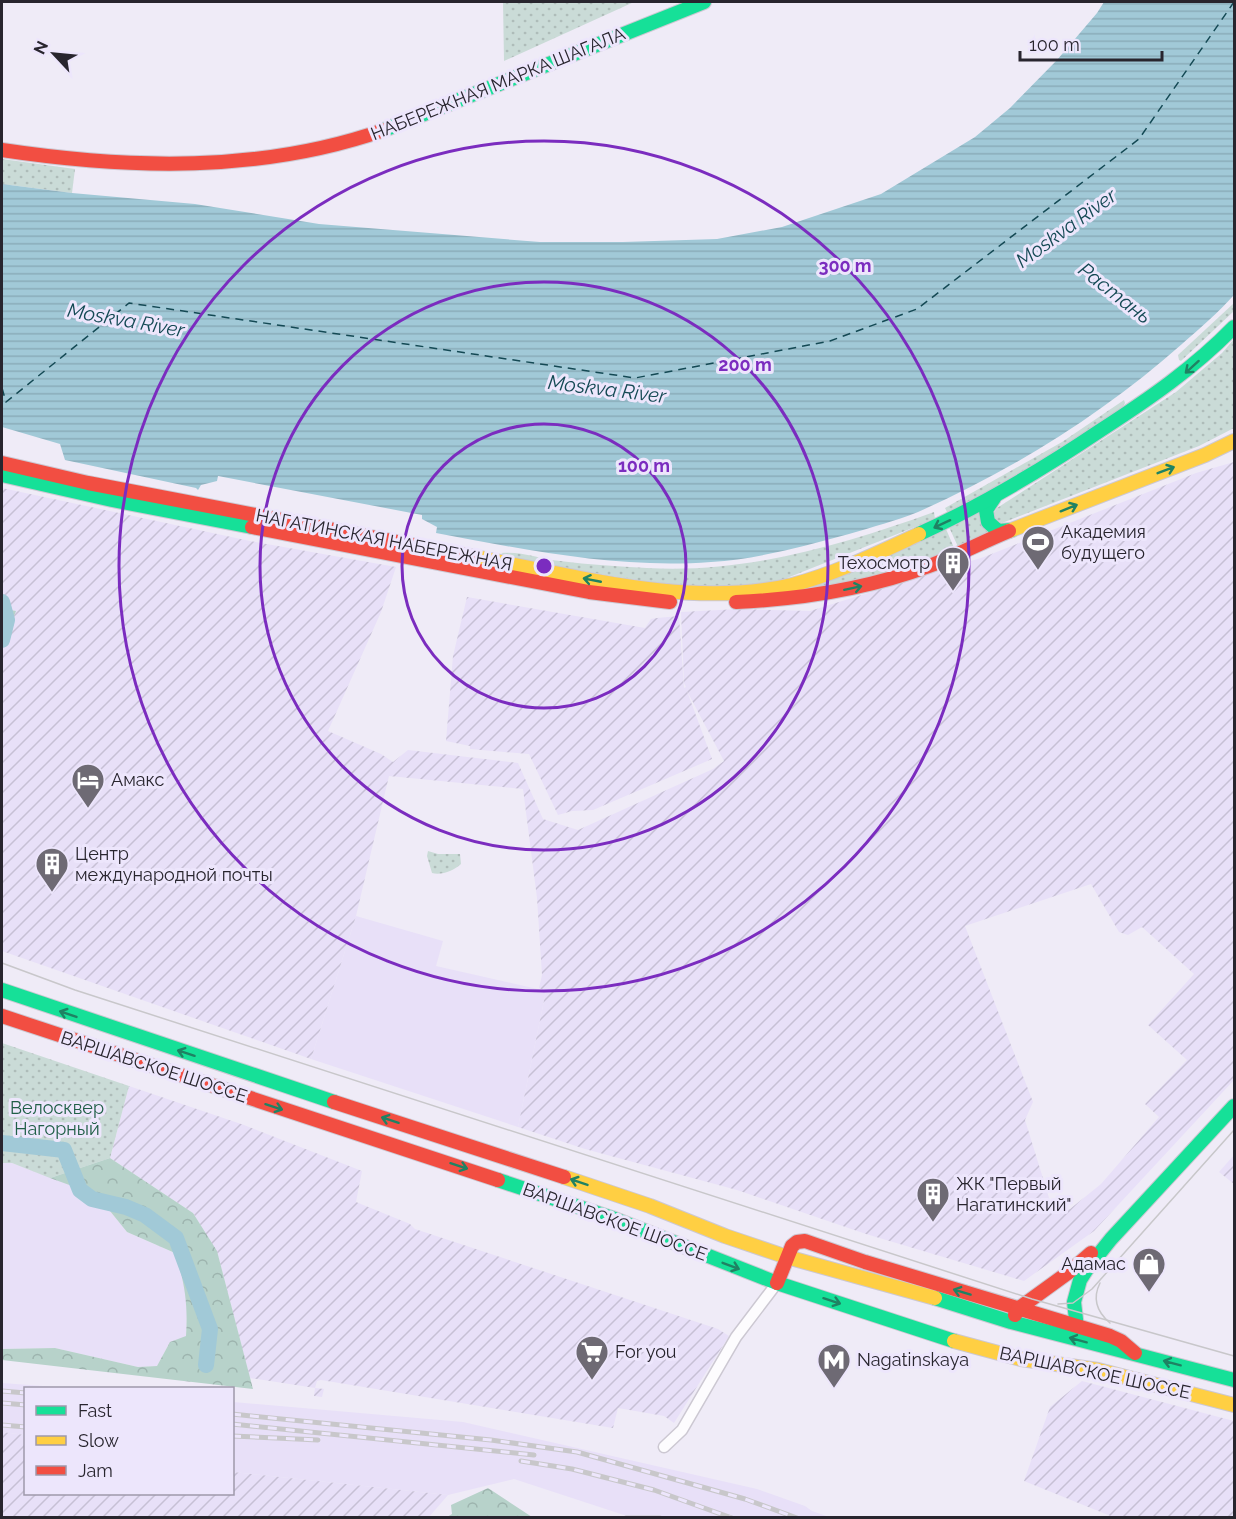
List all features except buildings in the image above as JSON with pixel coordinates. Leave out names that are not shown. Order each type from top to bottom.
[{"type":"main road","name":"НАБЕРЕЖНАЯ МАРКА ШАГАЛА","points":[[2,150],[76,159],[179,164],[250,160],[314,150],[401,125],[704,2]]},
{"type":"main road","name":"НАГАТИНСКАЯ НАБЕРЕЖНАЯ","points":[[2,463],[88,483],[645,590],[688,594],[747,592],[790,585],[820,576],[903,542],[994,498],[1166,388],[1198,363],[1234,327]]},
{"type":"main road","name":"НАГАТИНСКАЯ НАБЕРЕЖНАЯ","points":[[2,475],[112,500],[589,592],[645,600],[689,603],[796,599],[860,586],[954,556],[1014,529],[1205,455],[1234,441]]},
{"type":"main road","points":[[1205,455],[1234,449]]},
{"type":"main road","points":[[994,498],[986,510],[988,522],[998,531],[1014,529]]},
{"type":"main road","name":"ВАРШАВСКОЕ ШОССЕ","points":[[2,990],[274,1083],[642,1203],[725,1236],[787,1257],[925,1295],[1011,1322],[1234,1380]]},
{"type":"main road","name":"ВАРШАВСКОЕ ШОССЕ","points":[[2,1016],[612,1218],[777,1283],[970,1346],[1021,1359],[1098,1370],[1234,1405]]},
{"type":"main road","points":[[1077,1328],[1074,1302],[1080,1280],[1111,1239],[1234,1106]]},
{"type":"main road","points":[[1011,1322],[1018,1309],[1111,1239]]},
{"type":"main road","points":[[777,1283],[787,1257],[797,1242],[805,1241],[1121,1341],[1136,1353]]},
{"type":"street","points":[[664,1447],[682,1430],[736,1337],[777,1283]]},
{"type":"shaded area","points":[[1234,462],[1234,1080],[1094,1231],[1024,1281],[866,1234],[737,1190],[585,1149],[518,1127],[546,991],[539,988],[542,975],[537,898],[523,789],[389,776],[356,916],[311,1059],[2,951],[2,488],[250,541],[396,567],[381,612],[328,731],[381,754],[393,762],[408,750],[518,763],[543,819],[578,830],[713,769],[724,761],[687,691],[712,759],[593,810],[572,811],[558,815],[529,754],[470,749],[470,746],[446,741],[453,656],[467,597],[645,628],[651,619],[679,616],[684,688],[686,687],[681,612],[739,609],[810,611],[984,557],[1196,473]],"holes":[[[1091,884],[1119,932],[1128,935],[1142,927],[1194,974],[1148,1025],[1187,1060],[1145,1104],[1159,1117],[1101,1184],[1070,1209],[1054,1214],[1025,1120],[1033,1102],[965,926]]]},
{"type":"shaded area","points":[[356,916],[443,941],[436,966],[546,991],[518,1127],[311,1059]]},
{"type":"shaded area","points":[[129,1086],[244,1125],[362,1171],[356,1202],[410,1224],[415,1229],[718,1329],[729,1336],[674,1423],[664,1416],[618,1408],[613,1428],[321,1380],[317,1381],[315,1388],[250,1378],[217,1252],[193,1213],[110,1158]]},
{"type":"shaded area","points":[[1234,1155],[1234,1184],[1219,1172]]},
{"type":"shaded area","points":[[2,1163],[12,1163],[97,1195],[127,1232],[175,1253],[185,1283],[186,1337],[170,1342],[157,1366],[138,1367],[55,1348],[2,1349]]},
{"type":"shaded area","points":[[1082,1381],[1234,1421],[1234,1517],[1113,1517],[1024,1481],[1050,1407]]},
{"type":"shaded area","points":[[2,1383],[56,1387],[24,1387],[24,1435],[2,1432]]},
{"type":"shaded area","points":[[315,1388],[324,1389],[322,1397],[314,1396]]},
{"type":"shaded area","points":[[234,1402],[463,1422],[757,1489],[829,1517],[630,1517],[514,1479],[448,1495],[234,1472]]},
{"type":"shaded area","points":[[2,1432],[24,1435],[24,1495],[234,1495],[234,1472],[448,1495],[429,1517],[2,1517]]},
{"type":"green space","points":[[503,2],[634,2],[504,61]]},
{"type":"green space","points":[[2,159],[75,169],[72,193],[2,184]]},
{"type":"green space","points":[[1234,303],[1234,311],[1181,361],[1179,360],[1178,355]]},
{"type":"green space","points":[[1234,339],[1234,428],[1199,446],[1002,523],[995,519],[994,513],[997,508],[1176,392],[1222,353]]},
{"type":"green space","points":[[1124,400],[1122,408],[1068,445],[948,514],[945,508],[1062,442]]},
{"type":"green space","points":[[980,511],[982,525],[992,535],[959,549],[949,527]]},
{"type":"green space","points":[[934,512],[935,519],[782,580],[745,587],[679,587],[514,560],[501,553],[516,553],[582,564],[647,568],[683,569],[720,566],[756,562],[829,546]]},
{"type":"green space","points":[[946,529],[955,550],[853,583],[785,593],[820,584]]},
{"type":"green space","points":[[2,597],[10,610],[16,611],[2,647]]},
{"type":"green space","points":[[428,851],[438,854],[460,854],[461,864],[448,872],[432,873],[427,856]]},
{"type":"green space","name":"Велосквер Нагорный","points":[[2,1043],[129,1086],[110,1158],[50,1178],[12,1163],[2,1163]]},
{"type":"green space","points":[[110,1158],[193,1213],[217,1251],[253,1389],[2,1360],[2,1349],[55,1348],[138,1367],[157,1366],[170,1342],[186,1336],[185,1294],[175,1253],[127,1232],[97,1195],[50,1178]]},
{"type":"green space","points":[[488,1488],[532,1517],[447,1517],[452,1514],[451,1505]]},
{"type":"water","points":[[1104,2],[1234,2],[1234,295],[1209,320],[1152,369],[1089,416],[1023,459],[918,512],[815,543],[746,558],[711,562],[642,563],[573,557],[436,533],[437,527],[422,519],[422,515],[218,476],[217,481],[201,485],[198,490],[65,460],[60,444],[2,427],[2,184],[195,204],[319,224],[540,242],[717,239],[782,227],[881,194],[975,137],[1010,108],[1057,60]]},
{"type":"waterway","points":[[2,602],[7,620],[2,640]]},
{"type":"waterway","points":[[2,1143],[64,1150],[80,1190],[92,1199],[126,1207],[145,1215],[176,1238],[210,1329],[206,1365]]},
{"type":"ferry route","points":[[2,388],[6,402],[129,303],[635,378],[830,341],[917,309],[1139,139],[1234,2]]},
{"type":"tram line","points":[[2,963],[75,990],[1032,1299],[1234,1356]]},
{"type":"tram line","points":[[1058,1304],[1073,1303],[1092,1289],[1234,1130]]},
{"type":"tram line","points":[[1100,1283],[1096,1294],[1097,1305],[1110,1323]]},
{"type":"railway","points":[[2,1391],[24,1393]]},
{"type":"railway","points":[[2,1403],[24,1405]]},
{"type":"railway","points":[[234,1414],[491,1440],[577,1452],[745,1499],[797,1518]]},
{"type":"railway","points":[[234,1424],[534,1455]]},
{"type":"railway","points":[[2,1425],[24,1427]]},
{"type":"railway","points":[[234,1436],[318,1440]]},
{"type":"railway","points":[[521,1461],[572,1469],[654,1490],[732,1518]]},
{"type":"railway","points":[[626,1518],[660,1518]]},
{"type":"traffic: fast","points":[[384,130],[704,2]]},
{"type":"traffic: fast","points":[[919,534],[989,499],[1136,407],[1203,356],[1234,327]]},
{"type":"traffic: fast","points":[[2,475],[112,500],[252,527]]},
{"type":"traffic: fast","points":[[994,498],[986,510],[988,522],[998,531],[1012,530]]},
{"type":"traffic: fast","points":[[2,990],[334,1102]]},
{"type":"traffic: fast","points":[[1077,1328],[1074,1302],[1080,1280],[1087,1269],[1111,1239],[1234,1106]]},
{"type":"traffic: fast","points":[[498,1180],[612,1218],[777,1283],[954,1341]]},
{"type":"traffic: fast","points":[[935,1298],[1011,1322],[1234,1380]]},
{"type":"traffic: slow","points":[[1009,531],[1205,455],[1234,441]]},
{"type":"traffic: slow","points":[[475,557],[633,587],[674,592],[753,591],[792,585],[824,575],[919,534]]},
{"type":"traffic: slow","points":[[564,1177],[787,1257],[935,1298]]},
{"type":"traffic: slow","points":[[954,1341],[1021,1359],[1098,1370],[1234,1405]]},
{"type":"traffic: jam","points":[[2,150],[98,161],[194,163],[290,154],[337,144],[384,130]]},
{"type":"traffic: jam","points":[[2,463],[88,483],[475,557]]},
{"type":"traffic: jam","points":[[252,527],[589,592],[670,602]]},
{"type":"traffic: jam","points":[[736,602],[834,592],[882,581],[939,562],[1009,531]]},
{"type":"traffic: jam","points":[[2,1016],[498,1180]]},
{"type":"traffic: jam","points":[[334,1102],[564,1177]]},
{"type":"traffic: jam","points":[[777,1283],[792,1246],[797,1242],[805,1241],[865,1262],[1110,1336],[1121,1341],[1135,1353]]},
{"type":"traffic: jam","points":[[1015,1315],[1018,1309],[1091,1253]]},
{"type":"place","name":"Академия будущего","points":[[1038,571]]},
{"type":"place","name":"Техосмотр","points":[[953,592]]},
{"type":"place","name":"Амакс","points":[[88,809]]},
{"type":"place","name":"Центр международной почты","points":[[52,893]]},
{"type":"place","name":"ЖК \"Первый Нагатинский\"","points":[[933,1223]]},
{"type":"place","name":"Адамас","points":[[1149,1293]]},
{"type":"place","name":"For you","points":[[592,1381]]},
{"type":"place","name":"Nagatinskaya","points":[[834,1389]]},
{"type":"water label","name":"Moskva River","points":[[1066,228]]},
{"type":"water label","name":"Растань","points":[[1115,293]]},
{"type":"water label","name":"Moskva River","points":[[126,320]]},
{"type":"water label","name":"Moskva River","points":[[607,389]]}]
